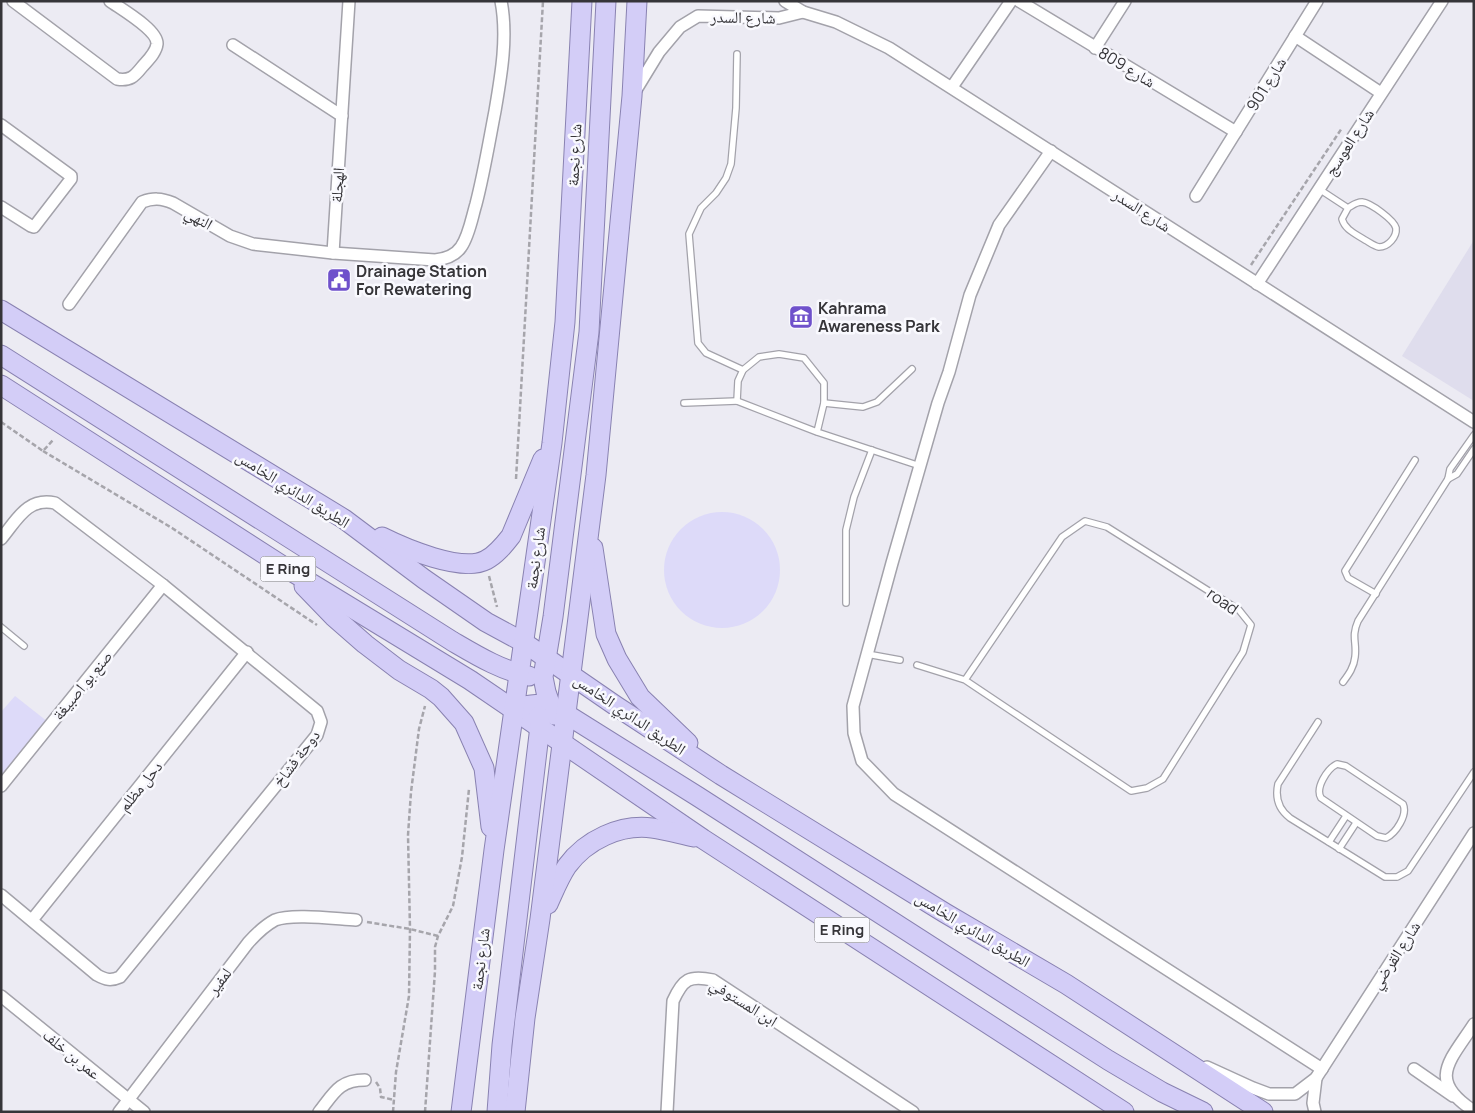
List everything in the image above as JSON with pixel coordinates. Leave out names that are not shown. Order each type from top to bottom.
[{"type":"main road","name":"شارع نجمة","points":[[523,642],[552,443],[566,322],[582,1]]},
{"type":"main road","name":"شارع نجمة","points":[[462,1112],[494,850],[514,708],[531,676],[546,658],[553,616],[589,332],[606,1]]},
{"type":"main road","points":[[497,1112],[502,1046],[540,726],[570,674],[589,524],[632,96],[637,1]]},
{"type":"main road","name":"الطريق الدائري الخامس","points":[[1,310],[344,519],[478,617],[523,642],[616,706],[722,775],[945,913],[1066,984],[1263,1112]]},
{"type":"main road","points":[[1,355],[474,654],[531,676],[570,674]]},
{"type":"main road","name":"E Ring","points":[[1,385],[286,568],[514,708],[703,839],[1124,1112]]},
{"type":"main road","points":[[344,519],[419,554],[467,563],[485,561],[503,546],[511,536],[528,492],[552,443]]},
{"type":"main road","points":[[589,524],[606,634],[617,659],[640,696],[722,775]]},
{"type":"main road","points":[[286,568],[348,630],[399,670],[431,689],[450,706],[464,723],[484,768],[494,850]]},
{"type":"main road","points":[[515,1112],[525,1018],[563,743],[552,708],[531,676],[523,642]]},
{"type":"main road","points":[[514,708],[552,708],[697,796],[1108,1060],[1162,1092],[1202,1112]]},
{"type":"main road","points":[[540,919],[568,865],[578,853],[604,836],[626,829],[650,828],[703,839]]},
{"type":"street","points":[[12,1],[117,78],[130,79],[135,76],[154,52],[157,46],[156,39],[147,28],[110,1]]},
{"type":"street","name":"الهجلة","points":[[333,253],[349,1]]},
{"type":"street","name":"النهي","points":[[69,304],[142,202],[152,199],[163,199],[173,203],[230,236],[254,244],[333,253],[442,259],[456,252],[465,240],[481,182],[500,85],[503,35],[501,1]]},
{"type":"street","name":"شارع السدر","points":[[786,1],[803,12],[836,22],[889,48],[1474,422]]},
{"type":"street","points":[[952,87],[1011,1]]},
{"type":"street","name":"شارع 809","points":[[1019,1],[1236,132]]},
{"type":"street","points":[[1095,48],[1125,1]]},
{"type":"street","name":"شارع 901","points":[[1196,196],[1317,1]]},
{"type":"street","name":"شارع العوسج","points":[[1257,284],[1442,1]]},
{"type":"street","name":"شارع السدر","points":[[632,96],[659,52],[680,27],[698,16],[778,18],[803,12]]},
{"type":"street","points":[[1295,36],[1382,93]]},
{"type":"street","points":[[233,45],[342,116]]},
{"type":"street","points":[[1,125],[71,176],[71,179],[34,227],[1,207]]},
{"type":"street","points":[[1051,152],[999,225],[970,295],[853,706],[854,733],[862,761],[894,794],[1319,1073]]},
{"type":"street","name":"دوحة فشاخ","points":[[1,539],[28,507],[36,502],[56,503],[247,652],[317,711],[321,722],[317,735],[120,977],[113,980],[97,975],[1,895]]},
{"type":"street","name":"صنع بو اصبيغة","points":[[1,786],[163,585]]},
{"type":"street","name":"دحل مظلم","points":[[32,920],[247,652]]},
{"type":"street","name":"شارع القرضي","points":[[1147,1037],[1231,1078],[1269,1094],[1295,1094],[1319,1073],[1474,832]]},
{"type":"street","name":"لمفير","points":[[119,1112],[248,943],[266,926],[276,920],[288,917],[356,920]]},
{"type":"street","name":"ابن المستوفي","points":[[667,1112],[673,1001],[679,988],[688,979],[699,977],[713,980],[914,1112]]},
{"type":"street","name":"عمر بن خلف","points":[[1,996],[144,1112]]},
{"type":"street","points":[[1455,1097],[1448,1084],[1446,1072],[1450,1060],[1474,1024]]},
{"type":"street","points":[[1045,1061],[1106,1112]]},
{"type":"street","points":[[1414,1069],[1474,1111]]},
{"type":"street","name":"شارع القرضي","points":[[1315,1112],[1313,1103],[1319,1073]]},
{"type":"street","points":[[319,1112],[344,1083],[353,1080],[365,1080]]},
{"type":"lane","points":[[737,54],[736,108],[731,164],[726,178],[716,193],[701,208],[689,234],[698,343],[706,353],[743,370]]},
{"type":"lane","points":[[1319,189],[1348,208]]},
{"type":"lane","points":[[1355,203],[1366,203],[1390,219],[1396,229],[1396,234],[1389,243],[1379,247],[1374,246],[1343,224],[1342,219],[1348,208],[1355,203]]},
{"type":"lane","points":[[737,401],[738,381],[743,370],[759,357],[779,354],[804,358],[824,383],[824,404],[817,432]]},
{"type":"lane","points":[[824,404],[863,407],[877,402],[912,369]]},
{"type":"lane","points":[[684,403],[737,401],[817,432],[920,466]]},
{"type":"lane","points":[[1343,682],[1352,669],[1355,658],[1353,639],[1355,627],[1448,479],[1450,469],[1474,435]]},
{"type":"lane","points":[[1448,479],[1457,474],[1474,449]]},
{"type":"lane","points":[[846,603],[846,530],[854,497],[872,450]]},
{"type":"lane","points":[[1376,594],[1348,578],[1344,571],[1415,460]]},
{"type":"lane","name":"road","points":[[1085,521],[1107,527],[1240,610],[1251,625],[1243,652],[1163,779],[1147,788],[1131,791],[965,680],[1062,538],[1085,521]]},
{"type":"lane","points":[[1,627],[24,646]]},
{"type":"lane","points":[[867,654],[900,660]]},
{"type":"lane","points":[[917,665],[965,680]]},
{"type":"lane","points":[[1318,722],[1278,784],[1276,798],[1285,814],[1385,877],[1391,878],[1403,875],[1412,866],[1474,772]]},
{"type":"lane","points":[[1337,764],[1346,766],[1360,775],[1403,804],[1405,809],[1402,819],[1390,836],[1386,838],[1376,836],[1356,823],[1318,794],[1318,789],[1325,777],[1333,766],[1337,764]]},
{"type":"lane","points":[[1329,842],[1346,816]]},
{"type":"lane","points":[[1339,849],[1356,823]]},
{"type":"path","points":[[516,483],[543,1]]},
{"type":"path","points":[[1244,275],[1343,126]]},
{"type":"path","points":[[1,422],[43,451],[172,528],[323,629]]},
{"type":"path","points":[[43,451],[65,427]]},
{"type":"path","points":[[485,561],[497,607]]},
{"type":"path","points":[[393,1112],[396,1072],[409,996],[408,835],[411,792],[419,729],[431,689]]},
{"type":"path","points":[[425,1112],[434,947],[453,906],[462,857],[469,788]]},
{"type":"path","points":[[356,920],[410,929],[438,936]]},
{"type":"path","points":[[365,1080],[378,1084],[381,1097],[394,1100]]},
{"type":"shaded area","points":[[1474,240],[1474,401],[1402,356]]},
{"type":"shaded area","points":[[722,512],[744,517],[763,529],[775,548],[780,570],[775,592],[763,611],[744,623],[722,628],[700,623],[681,611],[669,592],[664,570],[669,548],[681,529],[700,517]]},
{"type":"shaded area","points":[[15,696],[48,722],[1,780],[1,712]]},
{"type":"place","name":"Drainage Station For Rewatering","points":[[339,280]]},
{"type":"place","name":"Kahrama Awareness Park","points":[[801,317]]}]
